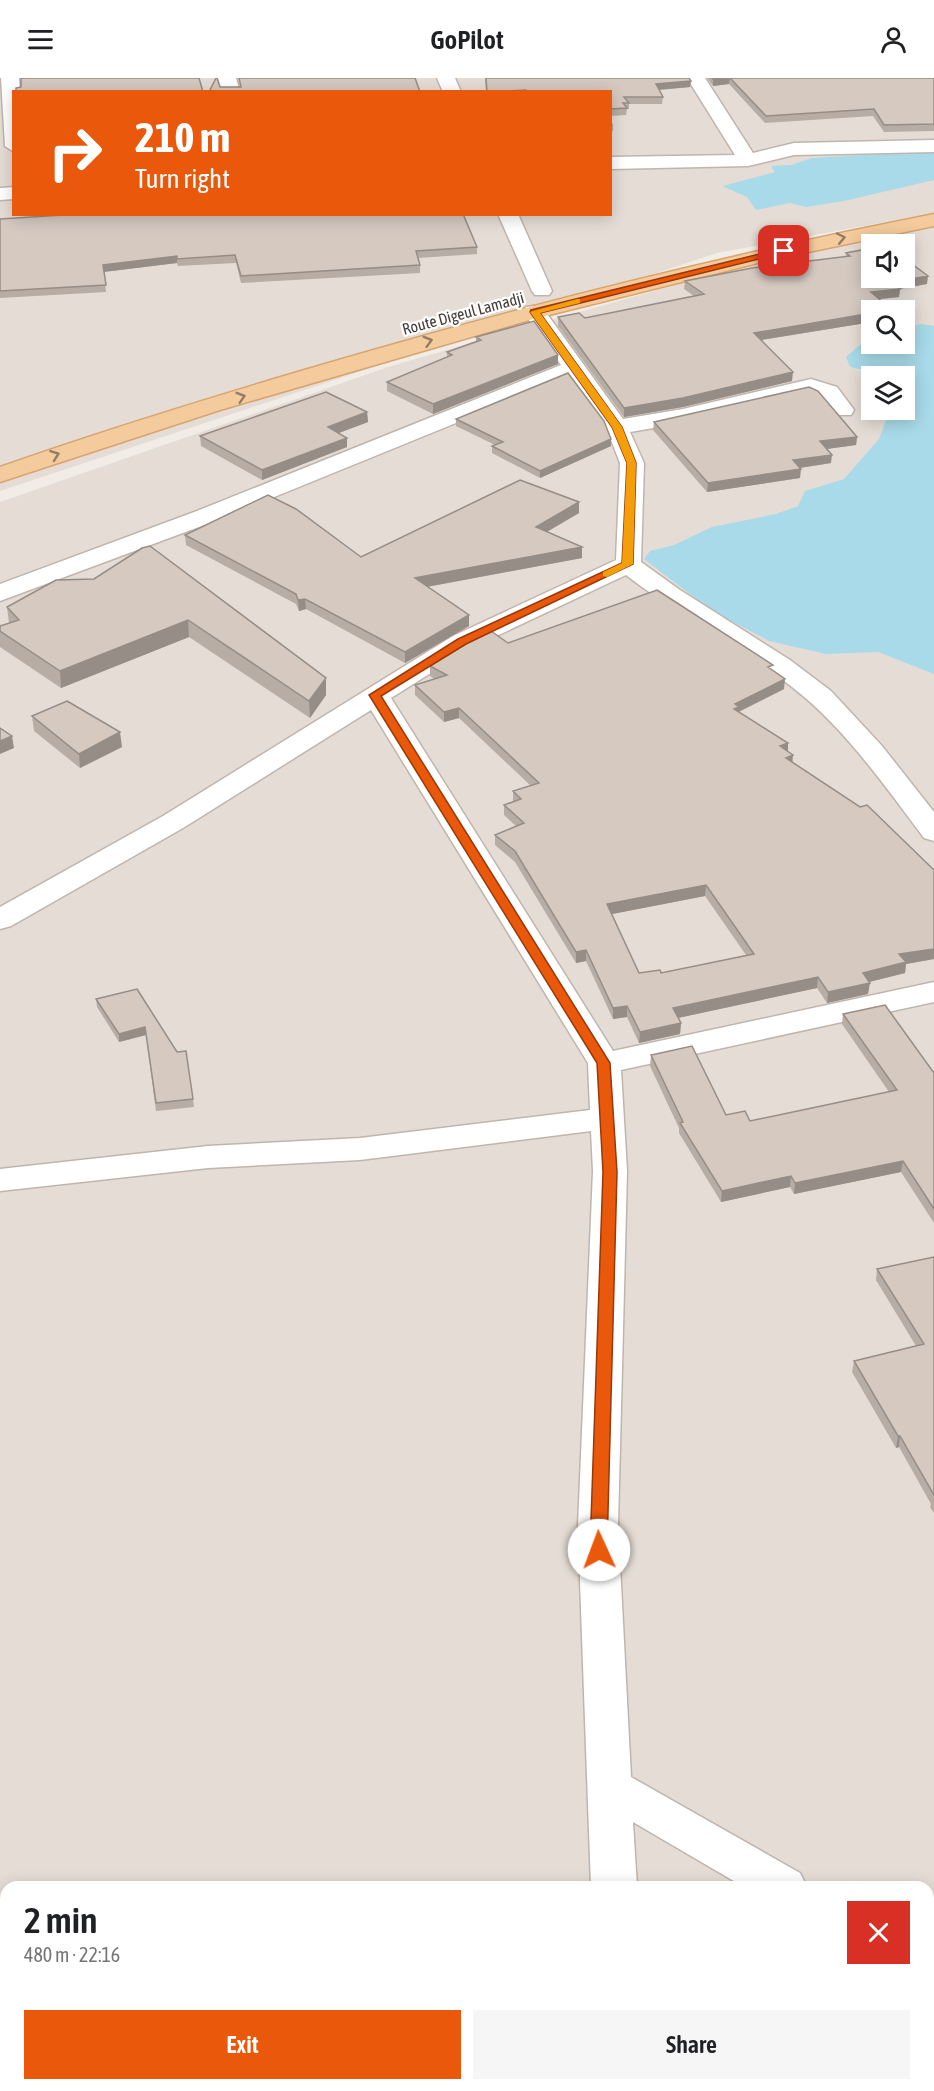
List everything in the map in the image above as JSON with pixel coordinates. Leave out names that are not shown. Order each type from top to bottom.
[{"type":"main road","name":"Route Digeul Lamadji","points":[[0,454],[326,350],[538,302],[739,244],[934,205]]},
{"type":"main road","points":[[0,475],[76,447],[338,367],[538,302],[934,220]]},
{"type":"street","points":[[10,78],[12,112]]},
{"type":"street","points":[[696,78],[748,160]]},
{"type":"street","points":[[612,164],[748,160],[794,149],[934,146]]},
{"type":"street","points":[[509,216],[538,302],[574,367],[617,427],[632,463],[627,564]]},
{"type":"street","points":[[0,593],[206,516],[574,367]]},
{"type":"street","points":[[617,427],[683,416],[811,386],[829,392],[843,410]]},
{"type":"street","points":[[0,920],[173,822],[462,642],[627,564]]},
{"type":"street","points":[[627,564],[689,610],[801,681],[848,722],[934,831]]},
{"type":"street","points":[[375,695],[604,1063],[610,1172],[598,1526],[614,1881]]},
{"type":"street","points":[[604,1063],[661,1053],[934,992]]},
{"type":"street","points":[[0,1179],[208,1156],[370,1148],[608,1118]]},
{"type":"street","points":[[610,1787],[774,1881]]},
{"type":"shaded area","points":[[0,78],[934,78],[934,213],[717,253],[0,491]]},
{"type":"shaded area","points":[[934,226],[934,1881],[0,1881],[0,502],[391,366],[745,265],[861,241],[861,288],[915,288],[915,234],[895,234]]},
{"type":"water","points":[[934,151],[934,180],[844,201],[806,207],[790,203],[756,210],[747,197],[722,186],[775,172],[771,166],[791,165],[812,158]]},
{"type":"water","points":[[915,326],[934,326],[934,674],[878,652],[826,654],[769,641],[712,611],[644,559],[650,551],[674,545],[712,527],[776,514],[798,506],[805,491],[844,479],[879,439],[886,420],[915,420],[915,366],[861,366],[861,369],[850,367],[846,357],[861,344],[861,354],[915,354]]},
{"type":"building","points":[[21,78],[199,78],[202,90],[16,90],[21,87]]},
{"type":"building","points":[[216,78],[220,87],[241,87],[239,78],[415,78],[419,90],[210,90]]},
{"type":"building","points":[[486,78],[689,78],[691,81],[656,84],[663,97],[624,97],[629,103],[623,103],[627,108],[612,109],[612,90],[487,90]]},
{"type":"building","points":[[730,78],[934,78],[934,124],[884,125],[874,109],[766,116]]},
{"type":"building","points":[[47,216],[464,216],[477,247],[416,251],[420,265],[241,276],[235,255],[177,259],[177,256],[103,265],[106,285],[0,291],[0,219]]},
{"type":"building","points":[[861,250],[861,288],[900,289],[871,292],[880,300],[861,300],[861,315],[754,333],[793,372],[683,398],[624,408],[558,317],[579,313],[585,318],[704,294],[685,281],[752,268],[850,256],[846,253]]},
{"type":"building","points":[[915,266],[928,276],[915,278]]},
{"type":"building","points":[[534,321],[558,355],[433,404],[387,382],[452,355],[447,352],[481,340],[476,337]]},
{"type":"building","points":[[568,373],[604,421],[611,439],[540,471],[492,446],[503,442],[456,419]]},
{"type":"building","points":[[809,387],[818,391],[857,437],[820,441],[832,455],[793,460],[801,469],[708,483],[654,422]]},
{"type":"building","points":[[326,392],[367,412],[328,427],[347,438],[262,470],[200,436]]},
{"type":"building","points":[[520,480],[579,502],[536,527],[582,547],[415,578],[469,615],[405,652],[305,599],[298,600],[296,594],[185,535],[268,495],[296,509],[361,557]]},
{"type":"building","points":[[150,546],[326,678],[309,701],[188,620],[60,671],[0,631],[0,626],[19,620],[7,607],[56,580],[94,579],[142,548]]},
{"type":"building","points":[[657,590],[773,665],[768,667],[785,679],[735,704],[739,707],[734,709],[788,743],[780,746],[793,755],[786,758],[860,807],[867,805],[934,870],[934,949],[899,954],[906,962],[863,973],[870,983],[828,992],[818,977],[673,1008],[681,1023],[640,1032],[627,1006],[613,1008],[586,950],[576,952],[515,851],[495,835],[524,823],[504,805],[521,799],[513,791],[539,783],[459,708],[444,712],[415,685],[447,675],[430,666],[491,631],[508,643]],"holes":[[[706,885],[754,954],[661,973],[660,970],[639,973],[607,904]]]},
{"type":"building","points":[[67,701],[120,732],[79,754],[32,716]]},
{"type":"building","points":[[0,728],[12,736],[0,741]]},
{"type":"building","points":[[137,989],[177,1052],[186,1051],[193,1099],[156,1103],[145,1027],[119,1034],[96,999]]},
{"type":"building","points":[[885,1005],[934,1073],[934,1209],[903,1161],[795,1183],[791,1176],[722,1191],[680,1123],[683,1122],[651,1055],[692,1046],[726,1115],[745,1111],[750,1121],[897,1090],[843,1014]]},
{"type":"building","points":[[934,1257],[934,1495],[854,1361],[924,1344],[877,1269]]},
{"type":"slow traffic","points":[[577,301],[534,312],[617,427],[632,463],[627,564],[607,574]]},
{"type":"route","points":[[599,1550],[610,1172],[604,1063],[375,695],[462,642],[627,564],[632,463],[617,427],[534,312],[784,251]]}]
